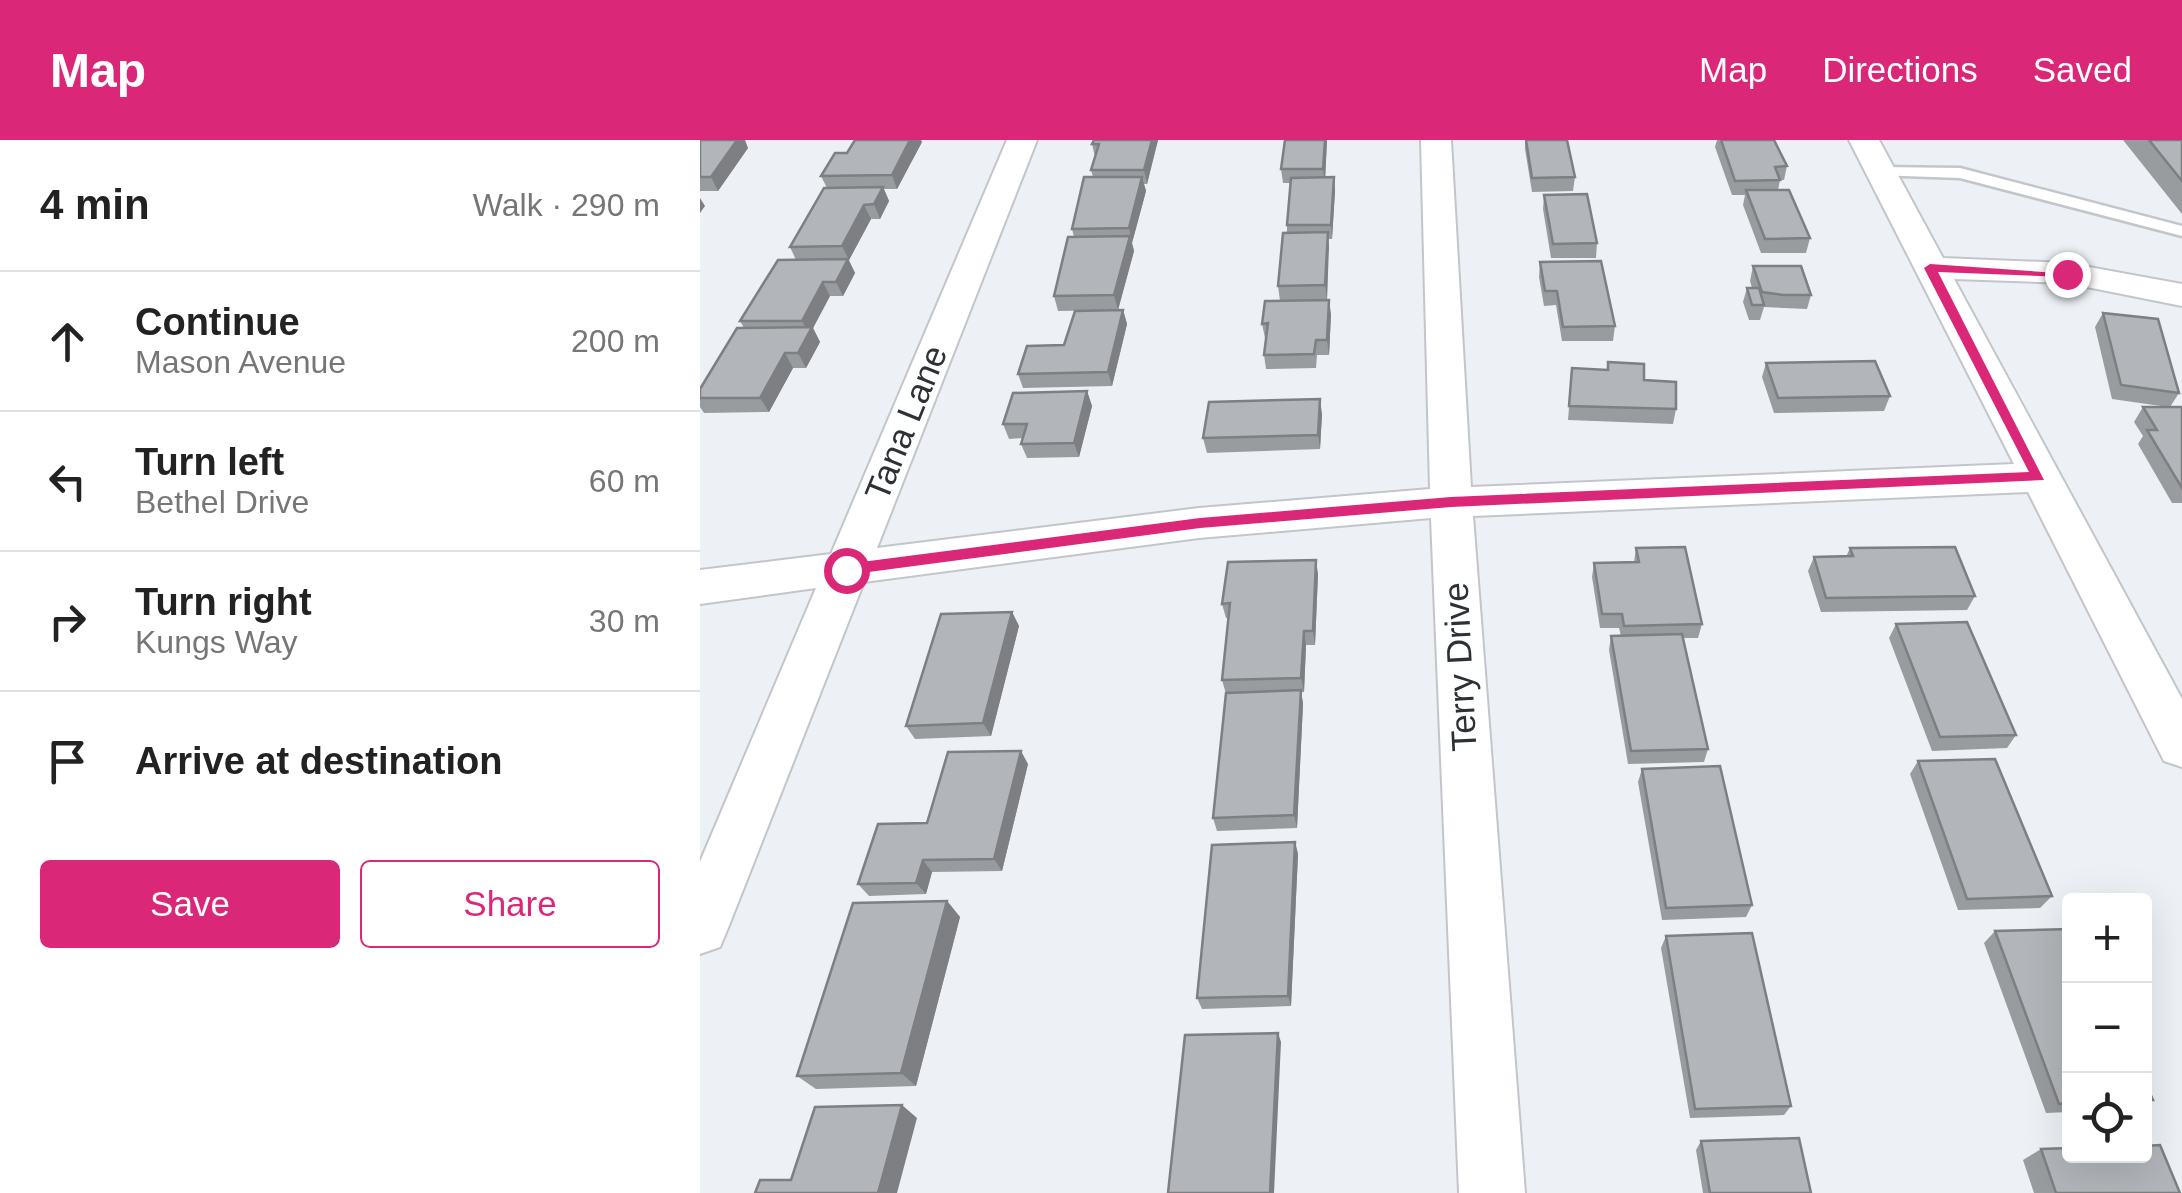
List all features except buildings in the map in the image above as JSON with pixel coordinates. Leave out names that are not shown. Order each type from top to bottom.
[{"type":"street","name":"Tana Lane","points":[[700,928],[1022,140]]},
{"type":"street","name":"Terry Drive","points":[[1436,140],[1451,502],[1492,1193]]},
{"type":"street","points":[[1872,156],[2182,746]]},
{"type":"street","points":[[1930,268],[2067,274],[2182,296]]},
{"type":"street","points":[[700,587],[1200,523],[1451,502],[2039,476]]},
{"type":"lane","points":[[1872,156],[1960,173],[2182,231]]},
{"type":"route","points":[[846,570],[1200,523],[1451,502],[2039,476],[1930,268],[2067,274]]}]
